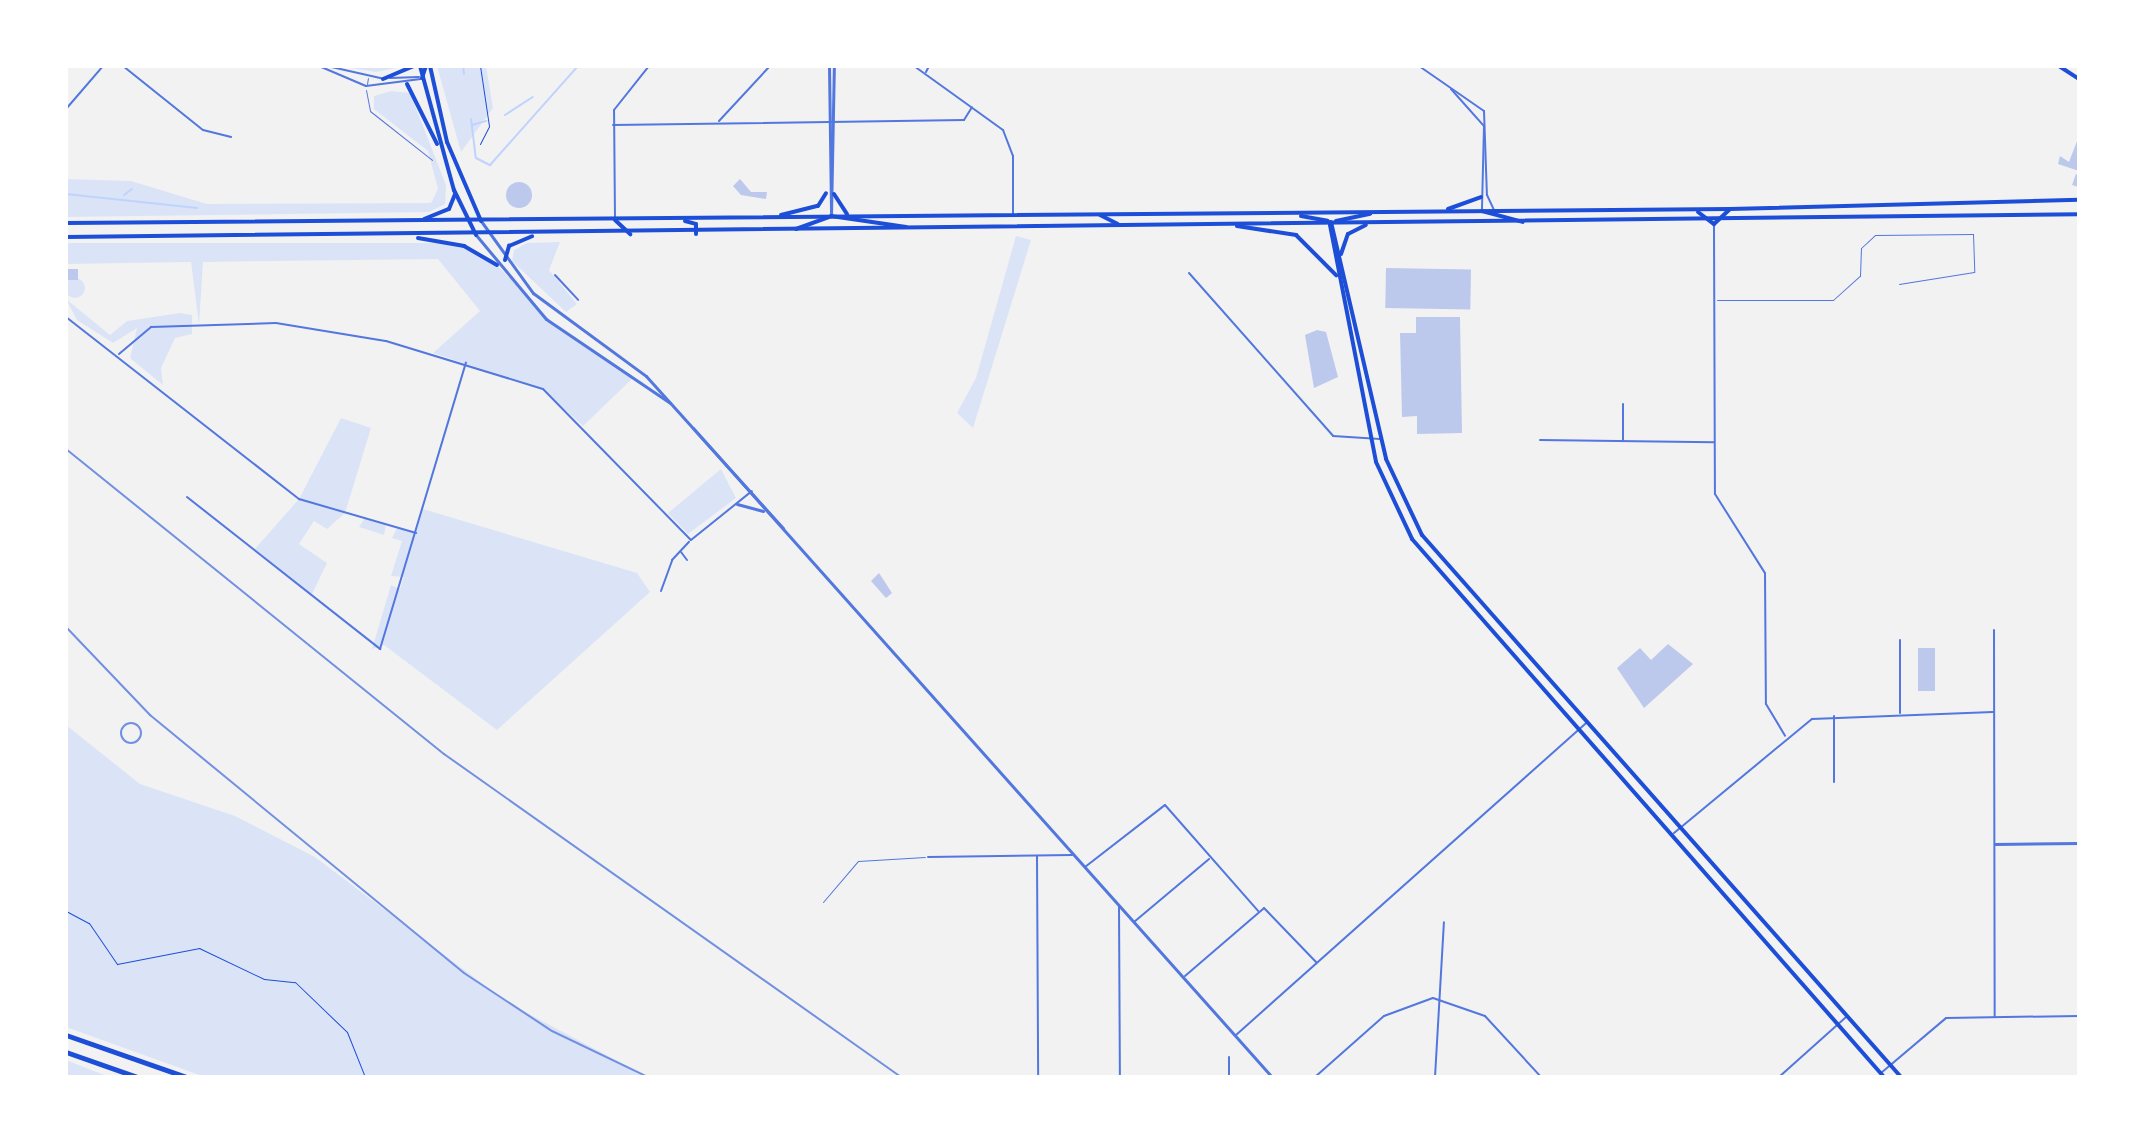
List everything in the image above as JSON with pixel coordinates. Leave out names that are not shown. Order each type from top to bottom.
[{"type":"highway","points":[[66,1035],[186,1077]]},
{"type":"highway","points":[[66,1052],[137,1077]]},
{"type":"main road","points":[[383,79],[413,66]]},
{"type":"main road","points":[[425,66],[422,78],[442,153],[455,194],[476,235]]},
{"type":"main road","points":[[425,66],[437,107],[481,221]]},
{"type":"main road","points":[[2059,66],[2079,79]]},
{"type":"main road","points":[[422,78],[437,107]]},
{"type":"main road","points":[[407,84],[442,153]]},
{"type":"main road","points":[[762,218],[812,209],[826,193]]},
{"type":"main road","points":[[418,221],[449,209],[455,194]]},
{"type":"main road","points":[[834,194],[851,215]]},
{"type":"main road","points":[[1442,210],[1481,197]]},
{"type":"main road","points":[[66,223],[1691,210],[2079,200]]},
{"type":"main road","points":[[1920,202],[1920,217]]},
{"type":"main road","points":[[1714,224],[1730,209]]},
{"type":"main road","points":[[1691,210],[1714,224]]},
{"type":"main road","points":[[1291,214],[1331,222],[1387,211]]},
{"type":"main road","points":[[1482,211],[1527,225]]},
{"type":"main road","points":[[66,237],[632,235],[1331,222],[1714,224],[2079,214]]},
{"type":"main road","points":[[1100,215],[1126,226]]},
{"type":"main road","points":[[787,231],[831,216],[921,229]]},
{"type":"main road","points":[[679,219],[696,224],[696,234]]},
{"type":"main road","points":[[615,220],[632,235]]},
{"type":"main road","points":[[1331,222],[1341,254],[1381,438],[1415,524],[1470,593],[1901,1077]]},
{"type":"main road","points":[[1331,222],[1336,275],[1371,441],[1397,516],[1461,601],[1882,1075]]},
{"type":"main road","points":[[1211,224],[1296,235],[1336,275]]},
{"type":"main road","points":[[1341,254],[1348,234],[1368,224]]},
{"type":"main road","points":[[505,260],[509,246],[534,235]]},
{"type":"main road","points":[[398,236],[456,243],[497,265]]},
{"type":"main road","points":[[1461,601],[1470,593]]},
{"type":"main road","points":[[1512,658],[1531,662]]},
{"type":"street","points":[[66,109],[103,66]]},
{"type":"street","points":[[123,66],[203,130],[231,137]]},
{"type":"street","points":[[319,66],[366,86],[407,84],[422,78]]},
{"type":"street","points":[[327,66],[368,78],[422,78]]},
{"type":"street","points":[[615,220],[615,104],[649,66]]},
{"type":"street","points":[[717,123],[770,66]]},
{"type":"street","points":[[831,216],[826,193],[832,66]]},
{"type":"street","points":[[914,66],[1003,130],[1013,156],[1013,216]]},
{"type":"street","points":[[925,73],[929,66]]},
{"type":"street","points":[[1419,66],[1470,98],[1488,122],[1487,195],[1494,211]]},
{"type":"street","points":[[1450,88],[1484,126],[1482,211]]},
{"type":"street","points":[[613,125],[964,120],[972,107]]},
{"type":"street","points":[[831,123],[834,194],[831,216]]},
{"type":"street","points":[[481,221],[505,260],[568,324],[646,376],[673,405],[1272,1077]]},
{"type":"street","points":[[1714,224],[1718,503],[1765,573],[1766,704],[1785,736]]},
{"type":"street","points":[[476,235],[497,265],[558,328],[673,405]]},
{"type":"street","points":[[1189,273],[1333,436],[1371,441],[1381,438]]},
{"type":"street","points":[[555,275],[578,300]]},
{"type":"street","points":[[66,317],[119,354],[299,499],[416,533]]},
{"type":"street","points":[[119,354],[147,328],[276,323],[466,363],[543,389],[564,406],[691,540]]},
{"type":"street","points":[[558,328],[568,324]]},
{"type":"street","points":[[187,497],[374,650],[384,644],[466,363]]},
{"type":"street","points":[[1623,404],[1623,442]]},
{"type":"street","points":[[693,428],[747,496],[783,528]]},
{"type":"street","points":[[1540,440],[1715,442]]},
{"type":"street","points":[[661,591],[681,551],[691,540],[752,491]]},
{"type":"street","points":[[737,504],[763,511]]},
{"type":"street","points":[[681,551],[687,560]]},
{"type":"street","points":[[1994,630],[1995,1017]]},
{"type":"street","points":[[1900,640],[1900,715]]},
{"type":"street","points":[[1671,836],[1785,736],[1834,714],[1995,712]]},
{"type":"street","points":[[1834,714],[1834,782]]},
{"type":"street","points":[[1235,1036],[1586,723]]},
{"type":"street","points":[[1084,867],[1160,806],[1211,857],[1258,911]]},
{"type":"street","points":[[1995,844],[2079,843]]},
{"type":"street","points":[[928,857],[1074,855]]},
{"type":"street","points":[[1037,856],[1038,1077]]},
{"type":"street","points":[[1134,922],[1211,857]]},
{"type":"street","points":[[1119,906],[1120,1077]]},
{"type":"street","points":[[1183,978],[1258,911],[1270,909],[1317,963]]},
{"type":"street","points":[[1435,1077],[1444,922]]},
{"type":"street","points":[[1315,1077],[1384,1016],[1440,998],[1485,1016],[1541,1077]]},
{"type":"street","points":[[1779,1077],[1847,1016]]},
{"type":"street","points":[[1882,1075],[1942,1019],[2079,1016]]},
{"type":"street","points":[[1229,1057],[1229,1077]]},
{"type":"lane","points":[[368,78],[366,86],[370,111],[432,160]]},
{"type":"lane","points":[[1715,300],[1833,300],[1860,276],[1860,251],[1875,235],[1973,234],[1974,272],[1899,284]]},
{"type":"lane","points":[[823,902],[863,859],[928,857]]},
{"type":"path","points":[[480,66],[489,126],[480,144]]},
{"type":"path","points":[[66,911],[89,923],[123,964],[205,951],[264,979],[295,982],[318,1008],[347,1032],[365,1077]]},
{"type":"shaded area","points":[[338,66],[405,66],[376,72]]},
{"type":"shaded area","points":[[437,66],[486,66],[493,108],[461,152]]},
{"type":"shaded area","points":[[391,91],[410,93],[446,185],[445,204],[429,212],[66,217],[66,179],[131,181],[207,204],[431,203],[438,189],[428,151],[374,109],[374,96]]},
{"type":"shaded area","points":[[1016,236],[1031,240],[973,428],[957,413],[976,378]]},
{"type":"shaded area","points":[[560,242],[549,270],[577,304],[566,312],[512,261],[514,250],[527,243]]},
{"type":"shaded area","points":[[66,243],[456,243],[497,265],[558,328],[634,377],[583,426],[543,389],[433,353],[480,311],[438,259],[203,262],[199,325],[191,262],[66,264]]},
{"type":"shaded area","points":[[75,278],[82,281],[85,288],[82,295],[75,298],[68,295],[65,288],[68,281]]},
{"type":"shaded area","points":[[66,299],[110,335],[127,321],[180,313],[192,315],[192,334],[175,338],[161,368],[163,385],[130,358],[137,328],[113,343],[77,320]]},
{"type":"shaded area","points":[[341,418],[371,428],[345,513],[327,529],[314,521],[299,544],[327,563],[311,596],[254,550],[299,499]]},
{"type":"shaded area","points":[[721,469],[736,498],[688,534],[668,513]]},
{"type":"shaded area","points":[[423,509],[637,573],[650,592],[497,730],[384,645],[372,649],[391,585],[400,589],[404,577],[391,576],[402,541],[392,538],[397,528],[416,533]]},
{"type":"shaded area","points":[[365,518],[386,524],[384,535],[359,527]]},
{"type":"shaded area","points":[[66,725],[140,784],[235,816],[315,857],[508,1003],[648,1077],[205,1077],[66,1027]]},
{"type":"shaded area","points":[[66,1060],[91,1070],[110,1077],[66,1077]]},
{"type":"building","points":[[2079,136],[2079,171],[2058,164],[2060,156],[2069,162]]},
{"type":"building","points":[[2076,174],[2079,175],[2079,187],[2072,185]]},
{"type":"building","points":[[740,179],[751,192],[767,192],[766,199],[741,195],[733,186]]},
{"type":"building","points":[[519,182],[528,186],[532,195],[528,204],[519,208],[510,204],[506,195],[510,186]]},
{"type":"building","points":[[1386,268],[1471,269],[1470,309],[1385,308]]},
{"type":"building","points":[[66,269],[78,269],[78,280],[66,280]]},
{"type":"building","points":[[1416,317],[1460,317],[1462,433],[1417,434],[1417,416],[1402,417],[1400,333],[1416,333]]},
{"type":"building","points":[[1317,330],[1326,332],[1338,377],[1314,388],[1305,335]]},
{"type":"building","points":[[879,573],[892,593],[886,598],[871,581]]},
{"type":"building","points":[[1668,644],[1693,664],[1644,708],[1617,668],[1640,648],[1651,660]]},
{"type":"building","points":[[1918,648],[1935,648],[1935,691],[1918,691]]},
{"type":"waterway","points":[[463,66],[464,74]]},
{"type":"waterway","points":[[471,119],[476,158],[490,165],[578,66]]},
{"type":"waterway","points":[[505,115],[533,97]]},
{"type":"waterway","points":[[472,125],[486,121]]},
{"type":"waterway","points":[[124,195],[132,189]]},
{"type":"waterway","points":[[66,194],[197,208]]},
{"type":"tram line","points":[[131,723],[138,726],[141,733],[138,740],[131,743],[124,740],[121,733],[124,726],[131,723]]},
{"type":"railway","points":[[66,449],[444,754],[901,1077]]},
{"type":"railway","points":[[66,627],[150,715],[464,973],[552,1031],[648,1077]]}]
